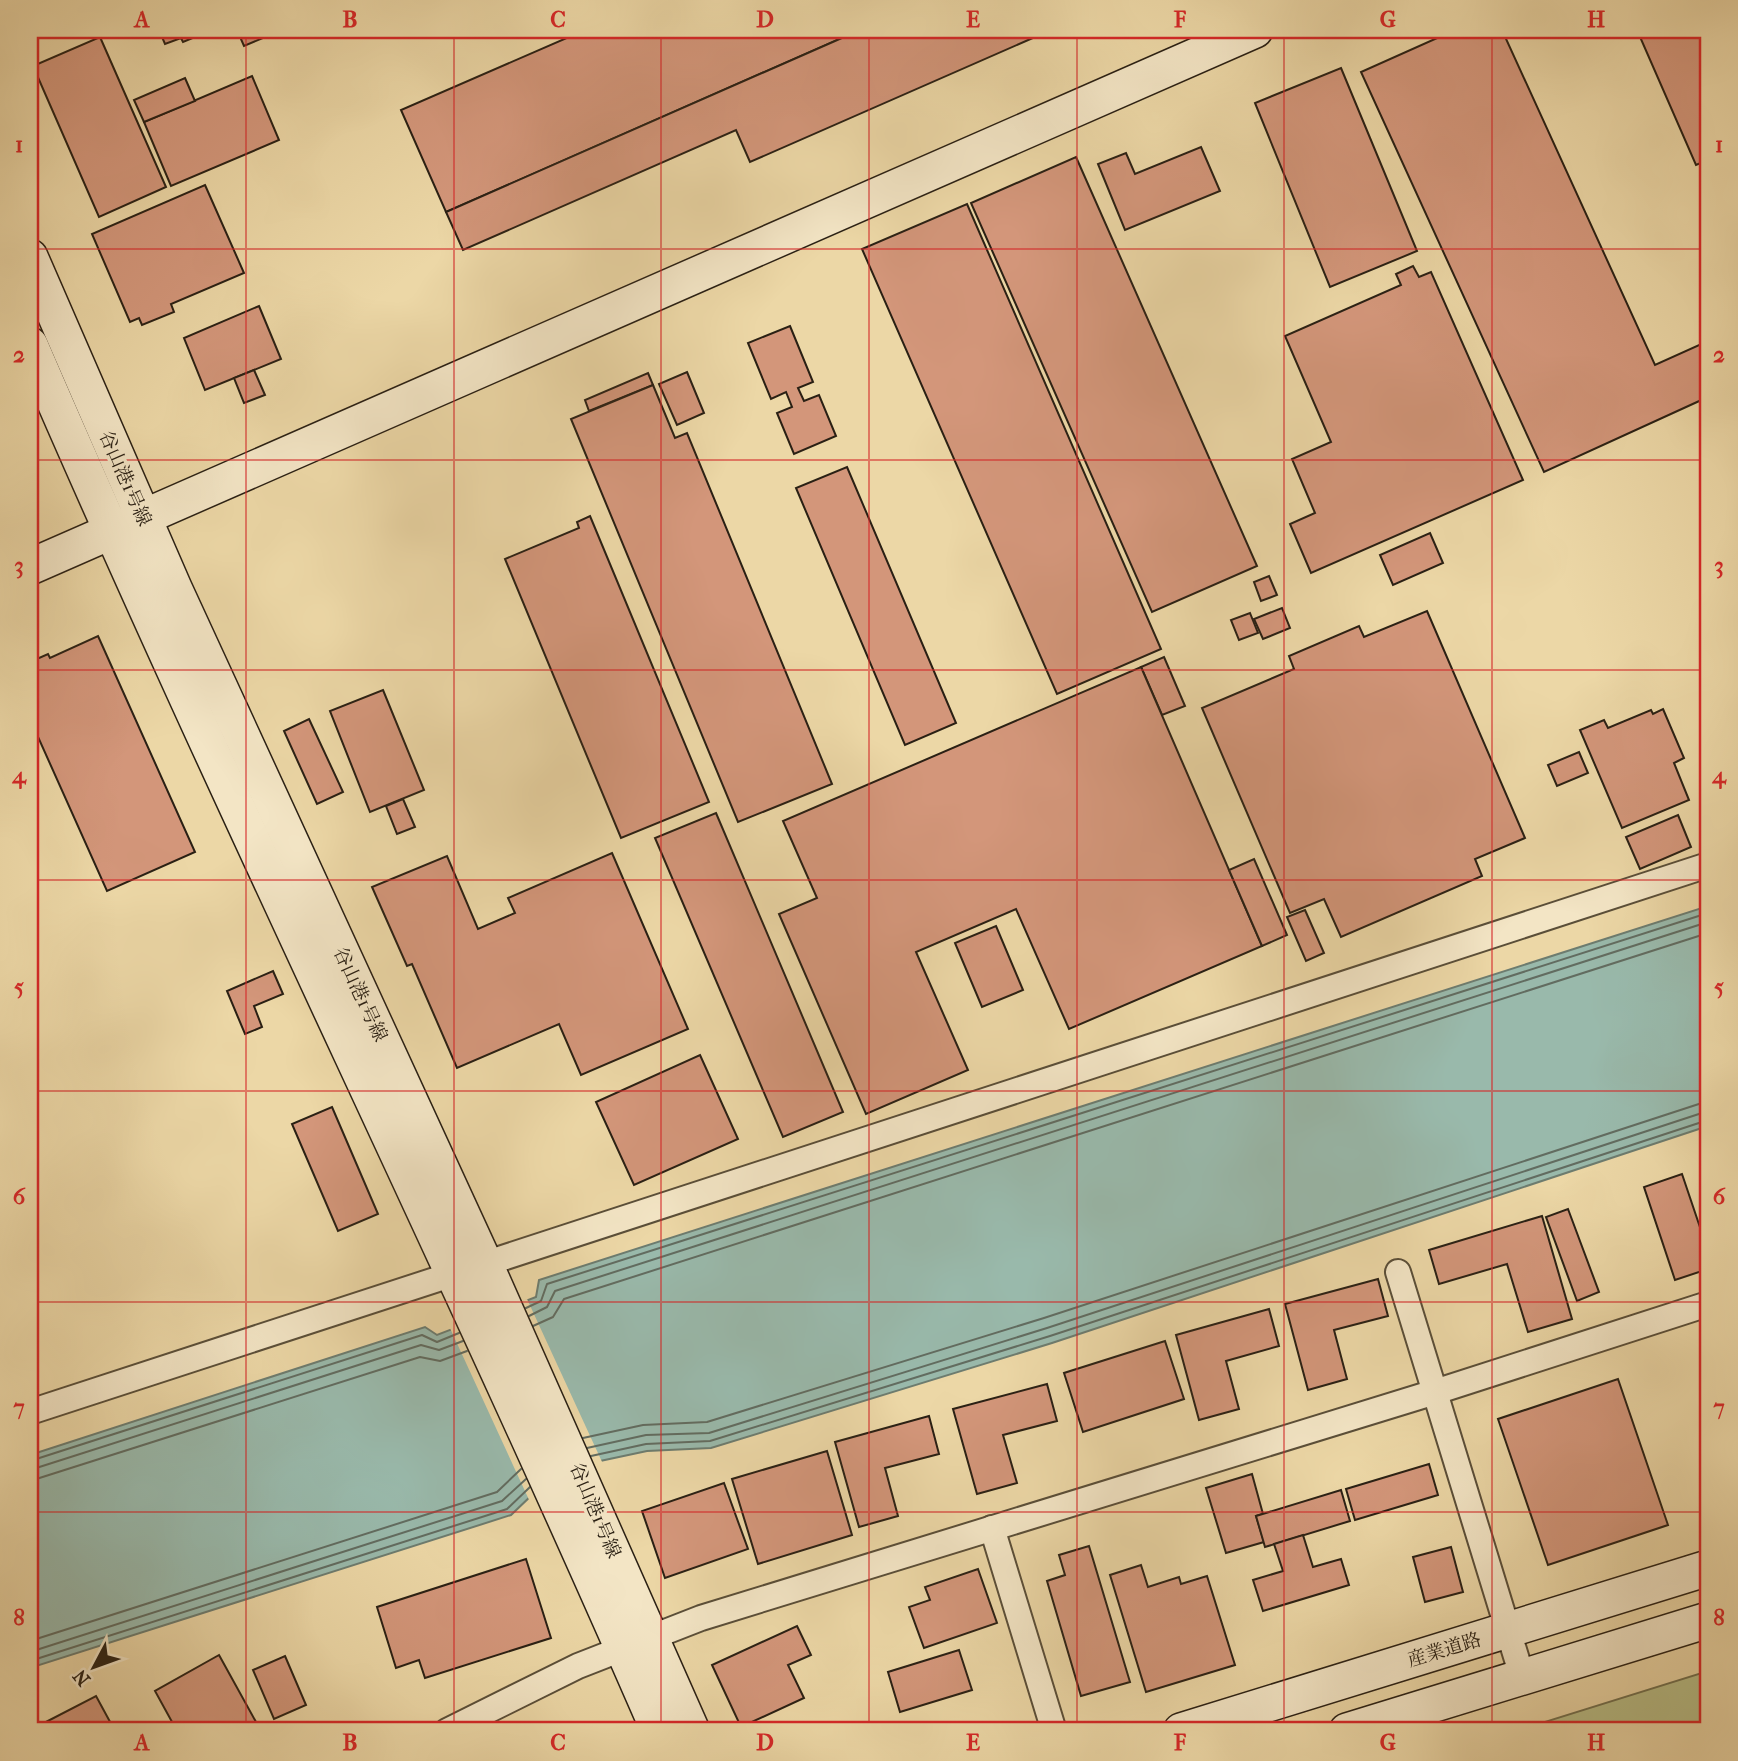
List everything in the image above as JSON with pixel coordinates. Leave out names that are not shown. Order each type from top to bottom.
[{"type":"street","points":[[30,567],[1255,30]]},
{"type":"street","name":"谷山港1号線","points":[[30,257],[469,1268]]},
{"type":"street","name":"谷山港1号線","points":[[30,345],[112,531],[469,1268],[572,1493],[637,1644],[692,1731]]},
{"type":"street","points":[[30,1412],[1708,865]]},
{"type":"street","points":[[1398,1272],[1522,1676]]},
{"type":"street","points":[[447,1731],[578,1666],[701,1618],[1435,1392],[1708,1304]]},
{"type":"street","points":[[992,1528],[1054,1731]]},
{"type":"street","name":"産業道路","points":[[1181,1731],[1708,1568]]},
{"type":"street","points":[[1346,1731],[1708,1620]]},
{"type":"street","name":"谷山港1号線","points":[[637,1644],[659,1731]]},
{"type":"green space","points":[[1708,1671],[1708,1731],[1516,1731]]},
{"type":"water","points":[[1708,906],[1708,1126],[1052,1343],[711,1448],[647,1451],[558,1470],[511,1515],[30,1668],[30,1455],[425,1327],[437,1335],[536,1297],[539,1280]]},
{"type":"pier","points":[[527,1299],[603,1464],[560,1473],[530,1502],[449,1326]]},
{"type":"building","points":[[159,30],[212,30],[183,42],[181,38],[165,44]]},
{"type":"building","points":[[237,30],[282,30],[244,46]]},
{"type":"building","points":[[585,30],[599,30],[600,33],[621,30],[623,36],[637,30],[860,30],[446,212],[401,110]]},
{"type":"building","points":[[860,30],[1051,30],[750,162],[736,130],[463,250],[446,212]]},
{"type":"building","points":[[1455,30],[1502,30],[1655,365],[1708,341],[1708,397],[1544,472],[1361,72]]},
{"type":"building","points":[[1637,30],[1708,30],[1708,160],[1696,165]]},
{"type":"building","points":[[100,37],[166,187],[99,217],[33,66]]},
{"type":"building","points":[[1341,68],[1417,251],[1330,287],[1255,103]]},
{"type":"building","points":[[252,76],[279,140],[171,186],[144,122]]},
{"type":"building","points":[[185,78],[195,101],[144,122],[134,100]]},
{"type":"building","points":[[1201,147],[1220,191],[1125,230],[1098,164],[1126,153],[1135,174]]},
{"type":"building","points":[[1076,157],[1257,566],[1152,612],[971,203]]},
{"type":"building","points":[[205,185],[244,273],[171,304],[174,312],[142,325],[139,318],[130,322],[92,234]]},
{"type":"building","points":[[967,204],[1161,649],[1057,694],[862,249]]},
{"type":"building","points":[[1413,266],[1419,277],[1431,272],[1523,480],[1311,573],[1290,524],[1315,513],[1292,459],[1331,442],[1285,336],[1401,285],[1396,274]]},
{"type":"building","points":[[259,306],[281,359],[205,390],[184,338]]},
{"type":"building","points":[[790,326],[813,382],[798,388],[804,401],[819,395],[836,436],[794,454],[777,413],[792,407],[786,392],[771,399],[748,343]]},
{"type":"building","points":[[254,370],[265,395],[244,403],[234,378]]},
{"type":"building","points":[[687,372],[704,413],[677,425],[659,384]]},
{"type":"building","points":[[648,373],[653,385],[589,411],[585,400]]},
{"type":"building","points":[[653,385],[675,438],[687,433],[832,784],[738,822],[571,419]]},
{"type":"building","points":[[847,467],[956,723],[905,745],[796,488]]},
{"type":"building","points":[[590,516],[709,802],[621,838],[505,559],[579,528],[577,522]]},
{"type":"building","points":[[1430,533],[1443,563],[1393,585],[1380,555]]},
{"type":"building","points":[[1269,576],[1277,595],[1261,601],[1254,582]]},
{"type":"building","points":[[1282,608],[1290,628],[1263,639],[1254,619]]},
{"type":"building","points":[[1427,611],[1525,838],[1475,859],[1482,876],[1341,937],[1324,899],[1290,913],[1202,708],[1294,669],[1289,656],[1359,626],[1364,637]]},
{"type":"building","points":[[1250,613],[1258,633],[1239,640],[1231,620]]},
{"type":"building","points":[[98,636],[195,852],[107,891],[30,719],[30,662],[48,654],[50,658]]},
{"type":"building","points":[[1164,657],[1185,706],[1162,715],[1141,667]]},
{"type":"building","points":[[1141,667],[1262,946],[1069,1029],[1016,909],[916,952],[968,1070],[866,1114],[779,914],[817,898],[783,821]]},
{"type":"building","points":[[383,690],[424,790],[370,812],[330,711]]},
{"type":"building","points":[[1663,709],[1684,758],[1674,763],[1689,800],[1622,828],[1580,730],[1604,720],[1608,728],[1651,710],[1653,714]]},
{"type":"building","points":[[309,719],[343,792],[317,804],[284,731]]},
{"type":"building","points":[[1579,752],[1588,773],[1557,786],[1548,765]]},
{"type":"building","points":[[403,799],[415,827],[397,834],[386,806]]},
{"type":"building","points":[[716,813],[843,1112],[783,1137],[655,838]]},
{"type":"building","points":[[1678,815],[1691,847],[1640,869],[1626,837]]},
{"type":"building","points":[[612,853],[688,1029],[581,1075],[559,1024],[457,1068],[412,964],[407,966],[372,887],[447,856],[478,929],[515,913],[508,898]]},
{"type":"building","points":[[1254,859],[1287,935],[1262,946],[1229,870]]},
{"type":"building","points":[[1305,910],[1324,953],[1306,961],[1287,917]]},
{"type":"building","points":[[996,926],[1023,990],[982,1007],[955,943]]},
{"type":"building","points":[[273,971],[283,994],[254,1006],[262,1027],[245,1034],[227,991]]},
{"type":"building","points":[[700,1055],[738,1139],[634,1185],[596,1102]]},
{"type":"building","points":[[332,1107],[378,1214],[338,1231],[292,1124]]},
{"type":"building","points":[[1682,1174],[1708,1251],[1708,1269],[1675,1280],[1644,1187]]},
{"type":"building","points":[[1568,1209],[1599,1292],[1577,1301],[1546,1217]]},
{"type":"building","points":[[1542,1216],[1572,1319],[1528,1332],[1507,1264],[1439,1284],[1429,1250]]},
{"type":"building","points":[[1378,1279],[1388,1316],[1334,1330],[1347,1379],[1308,1390],[1285,1304]]},
{"type":"building","points":[[1269,1309],[1279,1346],[1226,1361],[1239,1409],[1199,1420],[1176,1335]]},
{"type":"building","points":[[1165,1341],[1184,1399],[1083,1432],[1064,1373]]},
{"type":"building","points":[[1618,1379],[1668,1525],[1548,1565],[1498,1419]]},
{"type":"building","points":[[1047,1384],[1057,1421],[1003,1435],[1017,1483],[977,1494],[953,1409]]},
{"type":"building","points":[[929,1416],[939,1454],[885,1468],[898,1516],[859,1527],[835,1442]]},
{"type":"building","points":[[827,1451],[852,1535],[758,1564],[732,1479]]},
{"type":"building","points":[[1429,1464],[1438,1495],[1355,1520],[1346,1489]]},
{"type":"building","points":[[1252,1474],[1263,1514],[1256,1516],[1264,1542],[1226,1553],[1206,1488]]},
{"type":"building","points":[[724,1483],[748,1549],[665,1578],[642,1511]]},
{"type":"building","points":[[1341,1490],[1350,1521],[1265,1547],[1256,1516]]},
{"type":"building","points":[[1303,1535],[1313,1567],[1341,1559],[1349,1585],[1263,1611],[1253,1580],[1283,1571],[1274,1544]]},
{"type":"building","points":[[1089,1546],[1130,1682],[1081,1696],[1047,1581],[1065,1575],[1059,1555]]},
{"type":"building","points":[[1451,1547],[1463,1592],[1425,1602],[1413,1557]]},
{"type":"building","points":[[526,1559],[551,1638],[425,1678],[419,1660],[396,1668],[377,1607]]},
{"type":"building","points":[[1141,1565],[1148,1587],[1179,1577],[1181,1584],[1207,1576],[1235,1665],[1146,1692],[1110,1575]]},
{"type":"building","points":[[978,1569],[997,1623],[924,1648],[909,1607],[930,1600],[925,1587]]},
{"type":"building","points":[[797,1626],[811,1655],[788,1665],[804,1698],[741,1727],[712,1665]]},
{"type":"building","points":[[959,1650],[972,1690],[900,1712],[888,1672]]},
{"type":"building","points":[[219,1655],[261,1731],[177,1731],[155,1691]]},
{"type":"building","points":[[285,1656],[306,1705],[274,1719],[253,1670]]},
{"type":"building","points":[[96,1696],[115,1731],[46,1731],[42,1724]]}]
